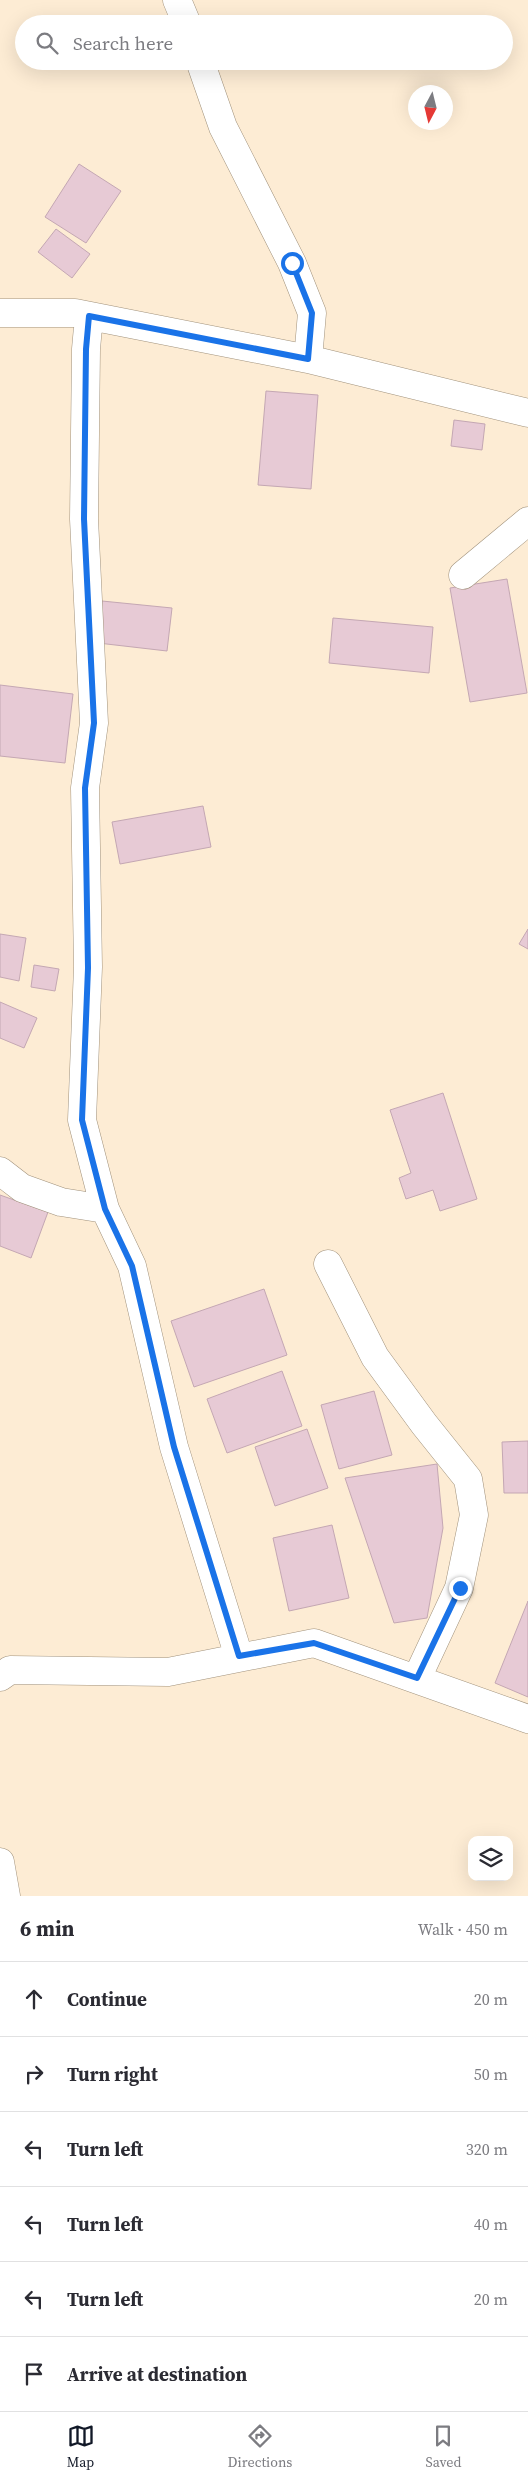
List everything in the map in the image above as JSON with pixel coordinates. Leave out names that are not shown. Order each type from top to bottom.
[{"type":"street","points":[[177,0],[183,15]]},
{"type":"street","points":[[203,70],[223,127],[292,263],[312,313],[308,359]]},
{"type":"street","points":[[0,313],[75,313],[308,359],[528,413]]},
{"type":"street","points":[[89,316],[86,349],[84,519],[94,723],[85,788],[88,968],[82,1120],[105,1209],[132,1266],[174,1447],[239,1656]]},
{"type":"street","points":[[463,575],[528,521]]},
{"type":"street","points":[[0,1171],[22,1188],[61,1202],[105,1209]]},
{"type":"street","points":[[328,1264],[375,1357],[424,1424],[468,1479],[474,1515],[460,1588],[417,1678]]},
{"type":"street","points":[[0,1677],[10,1670],[168,1672],[239,1656],[314,1643],[528,1719]]},
{"type":"street","points":[[0,1862],[6,1896]]},
{"type":"building","points":[[79,164],[121,191],[86,243],[45,217]]},
{"type":"building","points":[[56,229],[90,254],[72,278],[38,252]]},
{"type":"building","points":[[266,391],[318,395],[311,489],[258,485]]},
{"type":"building","points":[[454,420],[485,424],[482,450],[451,446]]},
{"type":"building","points":[[507,579],[527,693],[470,702],[450,588]]},
{"type":"building","points":[[102,601],[172,608],[167,651],[98,643]]},
{"type":"building","points":[[333,618],[433,627],[429,673],[329,663]]},
{"type":"building","points":[[0,685],[73,694],[65,763],[0,756]]},
{"type":"building","points":[[203,806],[211,847],[120,864],[112,822]]},
{"type":"building","points":[[528,929],[528,949],[519,944]]},
{"type":"building","points":[[0,934],[26,938],[19,981],[0,977]]},
{"type":"building","points":[[34,965],[59,969],[55,991],[31,987]]},
{"type":"building","points":[[0,1002],[37,1018],[24,1048],[0,1038]]},
{"type":"building","points":[[443,1093],[477,1199],[440,1211],[433,1190],[406,1199],[399,1178],[411,1173],[390,1110]]},
{"type":"building","points":[[0,1195],[48,1212],[31,1258],[0,1246]]},
{"type":"building","points":[[264,1289],[287,1355],[194,1387],[171,1321]]},
{"type":"building","points":[[282,1371],[302,1426],[227,1453],[207,1399]]},
{"type":"building","points":[[374,1391],[392,1455],[339,1469],[321,1405]]},
{"type":"building","points":[[307,1429],[328,1488],[275,1506],[255,1447]]},
{"type":"building","points":[[528,1441],[528,1493],[504,1493],[502,1442]]},
{"type":"building","points":[[437,1464],[443,1528],[427,1618],[394,1623],[345,1478]]},
{"type":"building","points":[[332,1525],[349,1598],[289,1611],[273,1538]]},
{"type":"building","points":[[528,1601],[528,1697],[495,1683]]},
{"type":"route","points":[[292,263],[312,313],[308,359],[89,316],[86,349],[84,519],[94,723],[85,788],[88,968],[82,1120],[105,1209],[132,1266],[174,1447],[239,1656],[314,1643],[417,1678],[460,1588]]}]
